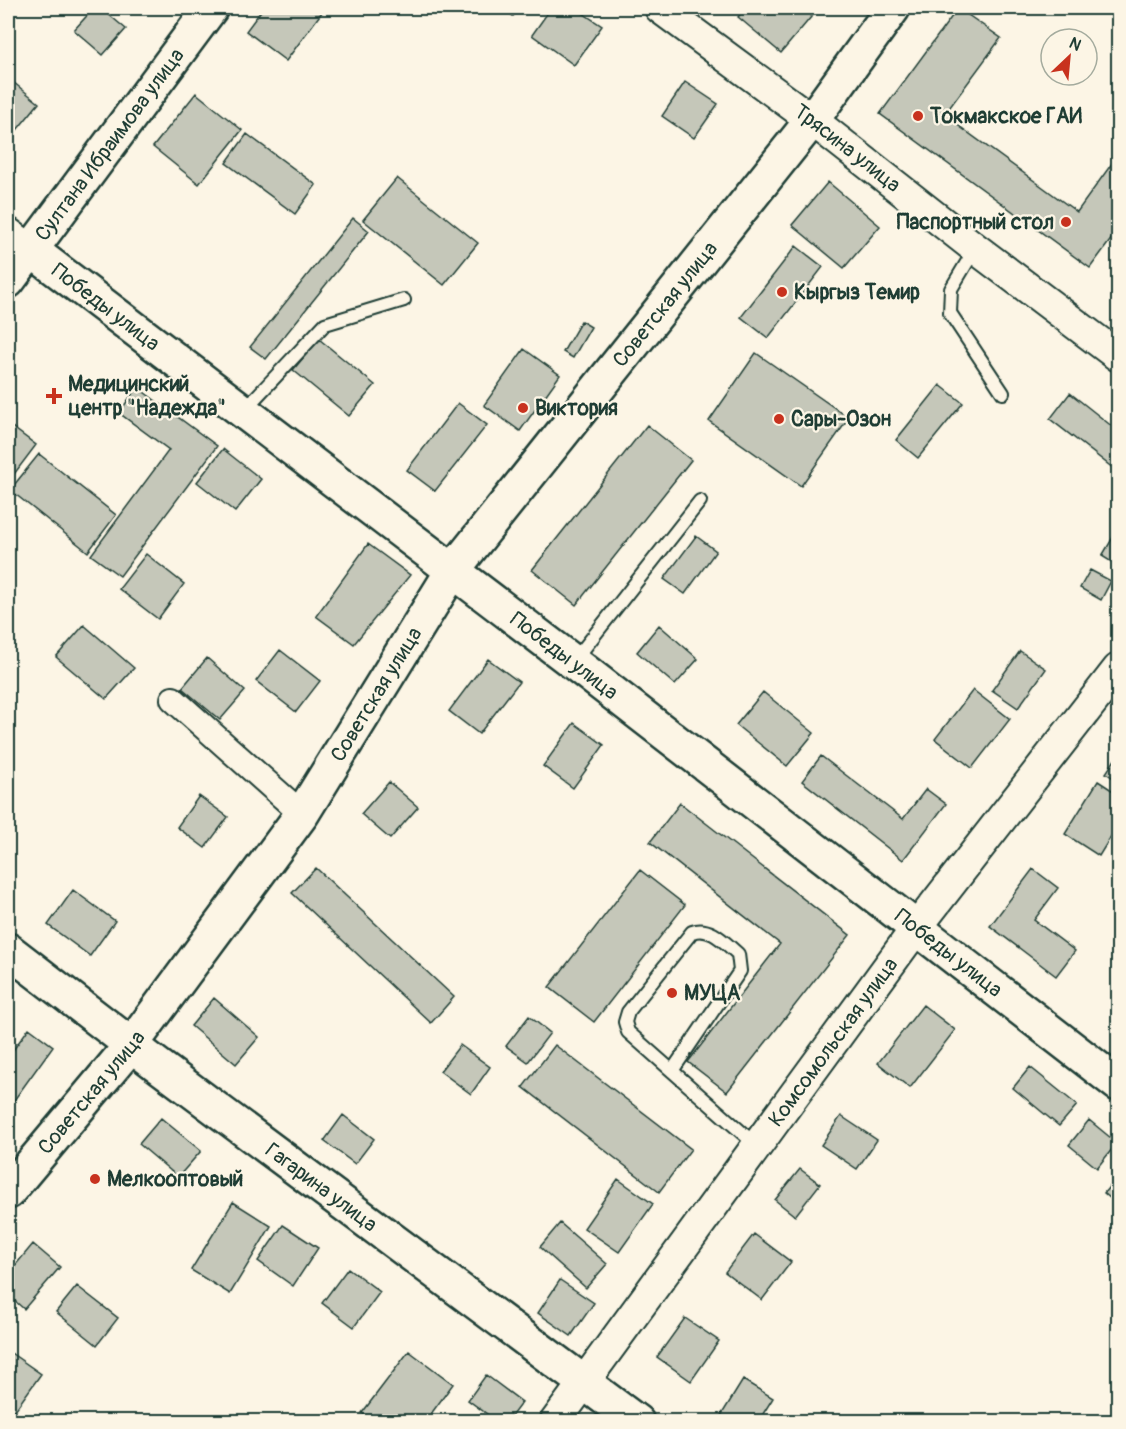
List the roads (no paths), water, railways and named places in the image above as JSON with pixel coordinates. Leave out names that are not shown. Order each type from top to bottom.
[{"type":"main road","name":"Султана Ибраимова улица","points":[[8,281],[19,242],[211,8]]},
{"type":"main road","name":"Советская улица","points":[[8,1192],[132,1044],[302,814],[453,570],[812,120],[893,8]]},
{"type":"main road","name":"Победы улица","points":[[19,242],[453,570],[1119,1084]]},
{"type":"main road","name":"Гагарина улица","points":[[8,950],[637,1422]]},
{"type":"street","name":"Трясина улица","points":[[660,8],[812,120],[975,248],[1119,356]]},
{"type":"street","name":"Комсомольская улица","points":[[555,1422],[582,1382],[917,927],[1119,669]]},
{"type":"street","points":[[173,699],[302,814]]},
{"type":"lane","points":[[975,248],[951,289],[951,313],[1003,393]]},
{"type":"lane","points":[[242,412],[325,324],[404,300]]},
{"type":"lane","points":[[573,662],[700,501]]},
{"type":"lane","points":[[672,1071],[740,971],[738,954],[710,932],[699,930],[692,932],[627,1012],[625,1022],[628,1032],[672,1071],[756,1145]]},
{"type":"place","name":"Токмакское ГАИ","points":[[918,116]]},
{"type":"place","name":"Паспортный стол","points":[[1066,222]]},
{"type":"place","name":"Кыргыз Темир","points":[[782,292]]},
{"type":"place","name":"Медицинский центр \"Надежда\"","points":[[54,396]]},
{"type":"place","name":"Виктория","points":[[523,408]]},
{"type":"place","name":"Сары-Озон","points":[[779,419]]},
{"type":"place","name":"МУЦА","points":[[672,993]]},
{"type":"place","name":"Мелкооптовый","points":[[95,1179]]}]
